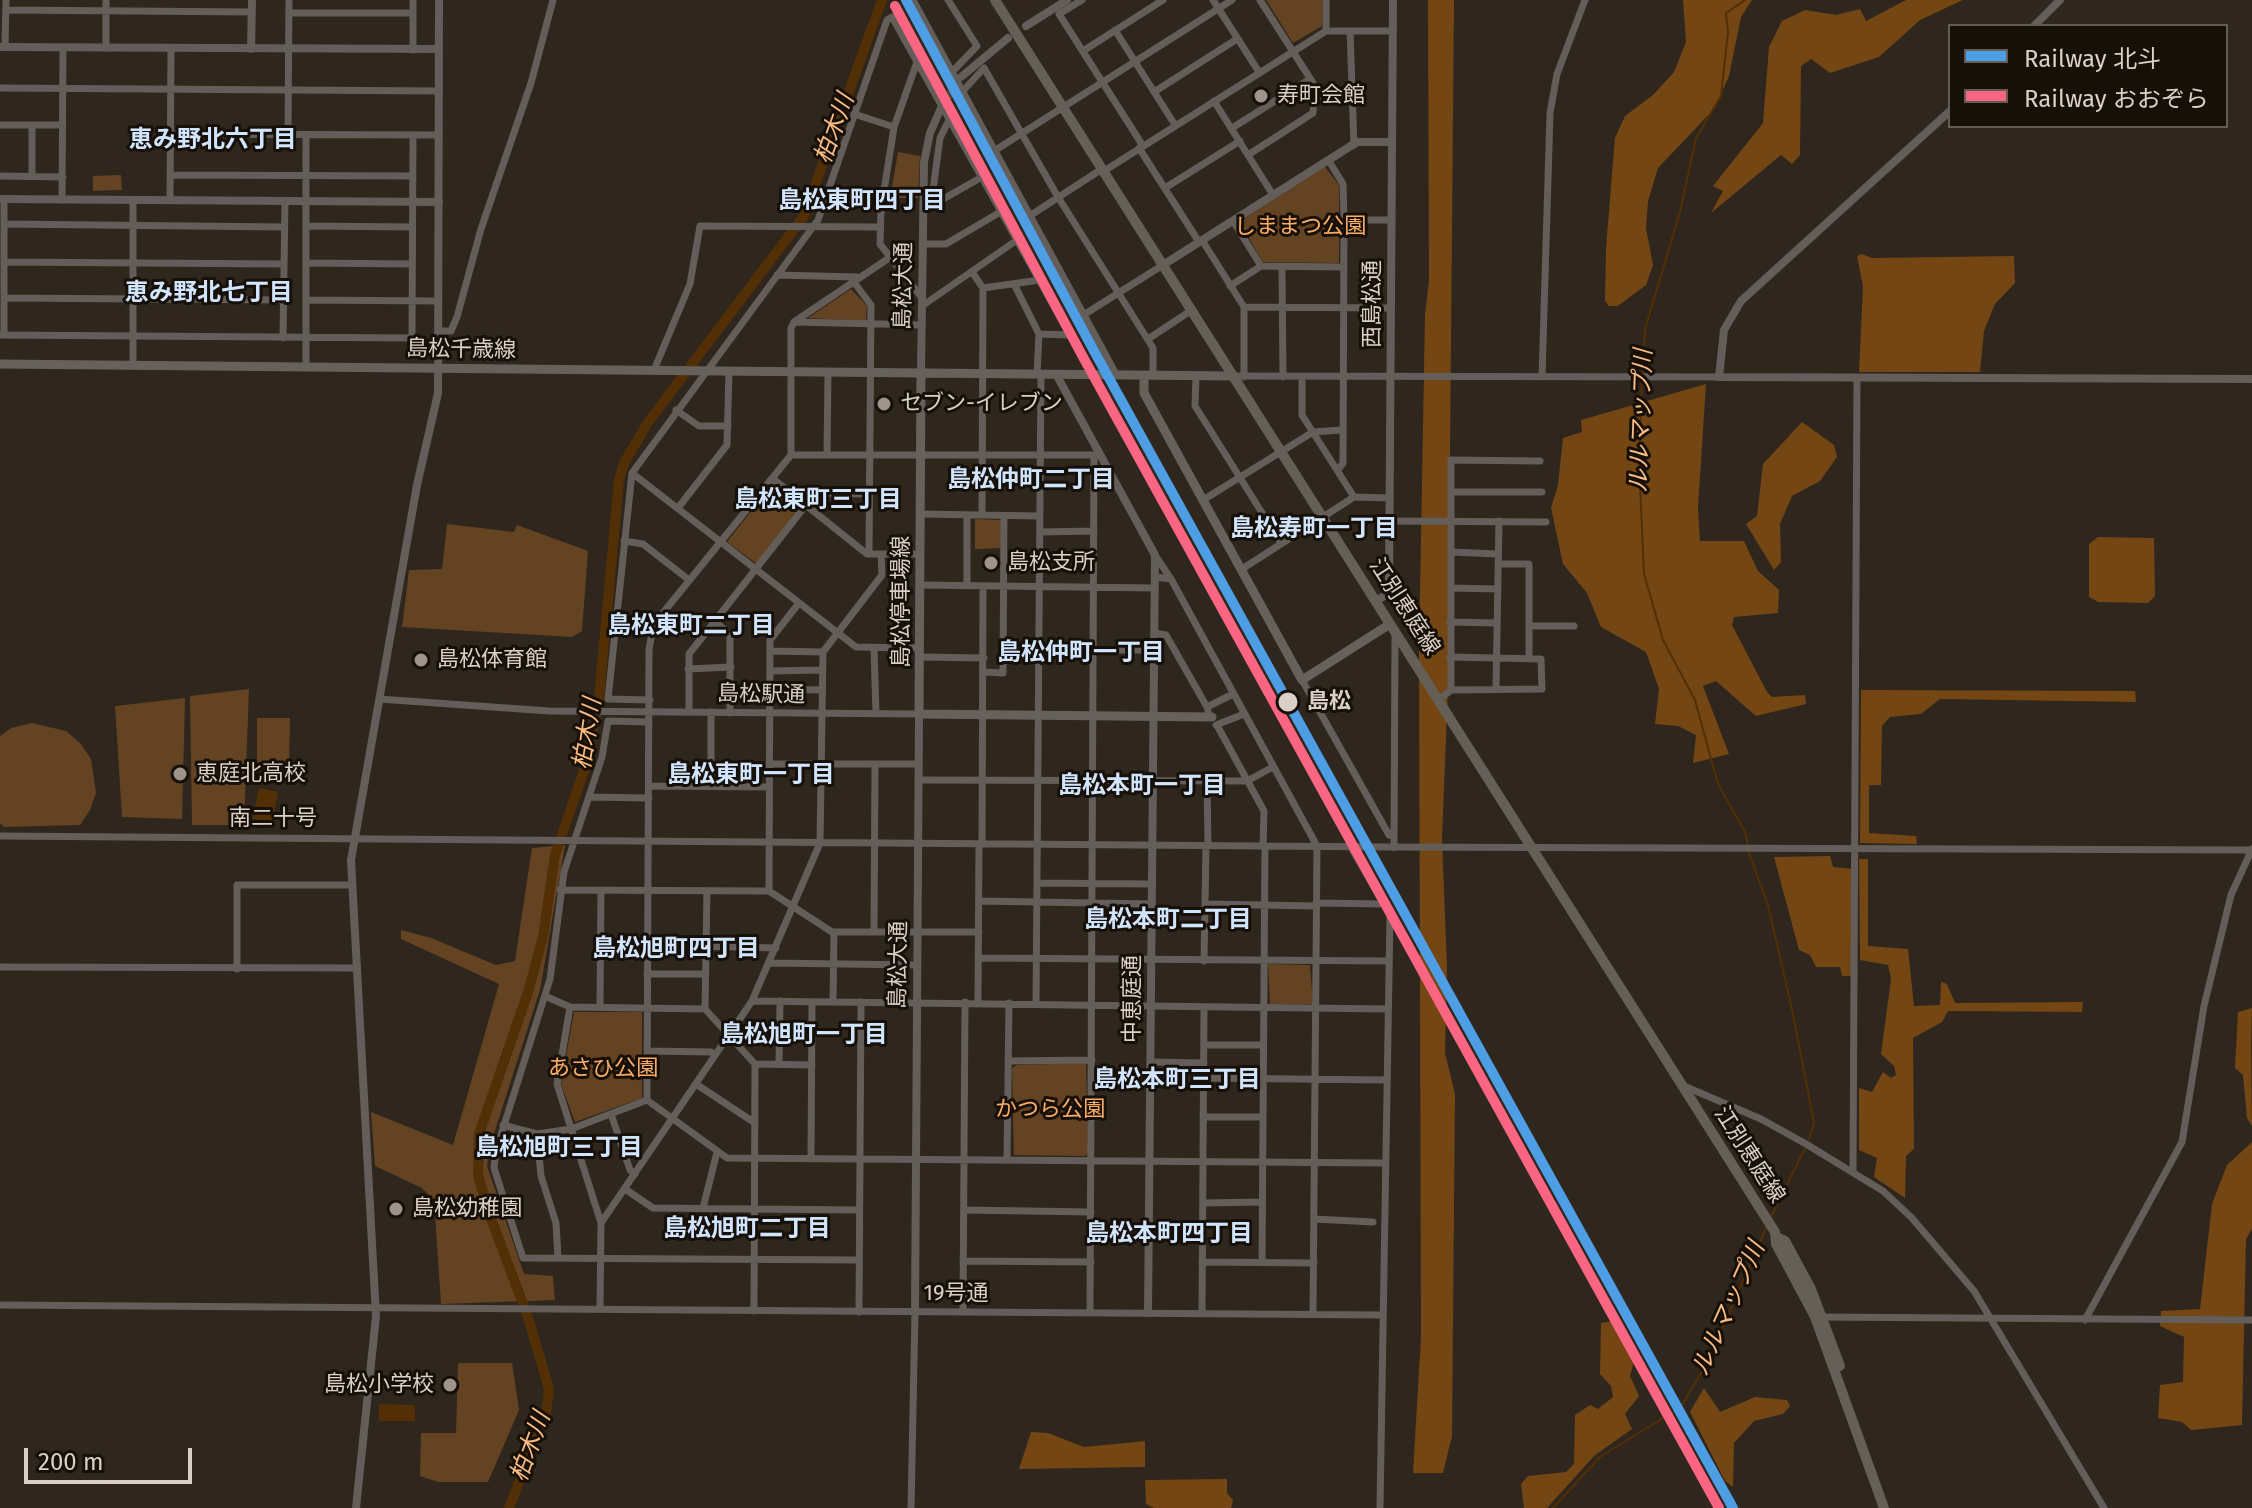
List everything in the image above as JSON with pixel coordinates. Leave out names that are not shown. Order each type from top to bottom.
[{"type":"main road","name":"江別恵庭線","points":[[995,0],[1192,310],[1238,376],[1280,451],[1534,847],[1680,1085],[1776,1235],[1785,1241],[1820,1317],[1891,1508]]},
{"type":"main road","name":"島松千歳線","points":[[0,364],[921,372]]},
{"type":"main road","points":[[921,372],[1238,376]]},
{"type":"main road","name":"島松停車場線","points":[[919,714],[921,372]]},
{"type":"main road","points":[[1148,375],[1144,393],[1302,680],[1392,628]]},
{"type":"main road","points":[[919,714],[1212,717]]},
{"type":"main road","name":"江別恵庭線","points":[[1820,1317],[1884,1508]]},
{"type":"street","points":[[6,0],[3,47],[439,49]]},
{"type":"street","points":[[106,0],[106,48]]},
{"type":"street","points":[[251,49],[252,0]]},
{"type":"street","points":[[288,134],[289,0]]},
{"type":"street","points":[[413,0],[413,50]]},
{"type":"street","points":[[356,1508],[376,1308],[352,885],[353,838],[438,393],[439,0]]},
{"type":"street","points":[[438,331],[451,331],[457,317],[481,229],[518,127],[553,0]]},
{"type":"street","points":[[913,0],[1116,374]]},
{"type":"street","points":[[948,0],[977,46],[952,72]]},
{"type":"street","points":[[1026,26],[1067,0]]},
{"type":"street","points":[[1082,0],[1059,14],[1103,81],[1165,188],[1244,307],[1238,376],[2252,379]]},
{"type":"street","points":[[1083,51],[1150,3],[1163,0]]},
{"type":"street","points":[[1213,0],[1259,72]]},
{"type":"street","points":[[994,151],[1232,0]]},
{"type":"street","points":[[1248,155],[1313,113],[1310,79],[1260,0]]},
{"type":"street","points":[[1326,0],[1326,31]]},
{"type":"street","name":"西島松通","points":[[1376,601],[1389,593],[1393,0]]},
{"type":"street","points":[[1542,377],[1550,113],[1557,74],[1585,0]]},
{"type":"street","points":[[2036,24],[2060,0]]},
{"type":"street","points":[[6,10],[252,12]]},
{"type":"street","points":[[289,13],[413,13]]},
{"type":"street","points":[[650,700],[608,699],[632,473],[702,371],[777,275],[809,227],[887,20],[892,17],[1070,335],[1039,334]]},
{"type":"street","points":[[1115,30],[1175,125]]},
{"type":"street","points":[[1031,215],[1326,31],[1393,31]]},
{"type":"street","points":[[1350,31],[1354,145]]},
{"type":"street","points":[[961,77],[1008,38]]},
{"type":"street","points":[[1154,92],[1237,39]]},
{"type":"street","points":[[62,200],[63,47]]},
{"type":"street","points":[[170,200],[171,48]]},
{"type":"street","points":[[917,62],[894,127],[880,244],[922,302],[1017,240]]},
{"type":"street","points":[[962,92],[984,68],[1058,197],[1153,348],[1148,375]]},
{"type":"street","points":[[1232,128],[1310,79]]},
{"type":"street","points":[[0,88],[439,91]]},
{"type":"street","points":[[1314,99],[1354,98]]},
{"type":"street","points":[[1214,101],[1273,195]]},
{"type":"street","name":"島松大通","points":[[921,372],[926,145],[941,108]]},
{"type":"street","points":[[1719,377],[1724,330],[1741,301],[1948,113]]},
{"type":"street","points":[[854,114],[894,127]]},
{"type":"street","points":[[927,208],[940,138],[950,118]]},
{"type":"street","points":[[0,125],[63,125]]},
{"type":"street","points":[[32,125],[32,176]]},
{"type":"street","points":[[171,134],[439,135]]},
{"type":"street","points":[[306,135],[306,366]]},
{"type":"street","points":[[413,135],[413,203],[412,227],[412,338],[2,335],[2,199],[413,203],[439,202]]},
{"type":"street","points":[[1165,188],[1240,141]]},
{"type":"street","points":[[1085,314],[1354,145],[1392,142]]},
{"type":"street","points":[[1329,161],[1343,184],[1343,463],[1338,470]]},
{"type":"street","points":[[171,175],[413,176]]},
{"type":"street","points":[[0,176],[63,177]]},
{"type":"street","points":[[927,208],[982,177]]},
{"type":"street","points":[[133,200],[133,365]]},
{"type":"street","points":[[283,338],[285,201]]},
{"type":"street","points":[[923,244],[946,244],[1002,211]]},
{"type":"street","points":[[1344,220],[1392,220]]},
{"type":"street","points":[[1233,221],[1261,266]]},
{"type":"street","points":[[4,224],[283,227]]},
{"type":"street","points":[[306,226],[412,227]]},
{"type":"street","points":[[654,370],[690,284],[700,226],[880,227]]},
{"type":"street","points":[[794,322],[889,258]]},
{"type":"street","points":[[4,262],[284,264]]},
{"type":"street","points":[[306,263],[412,264]]},
{"type":"street","points":[[1230,286],[1261,266],[1343,267]]},
{"type":"street","points":[[1282,268],[1283,377]]},
{"type":"street","points":[[972,272],[983,288],[982,515]]},
{"type":"street","points":[[777,275],[856,279]]},
{"type":"street","points":[[856,279],[871,305],[869,554]]},
{"type":"street","points":[[983,288],[1040,280]]},
{"type":"street","points":[[1014,284],[1039,334],[1036,1003]]},
{"type":"street","points":[[4,298],[283,300]]},
{"type":"street","points":[[306,300],[438,301]]},
{"type":"street","points":[[1244,307],[1391,308]]},
{"type":"street","points":[[1148,339],[1192,310]]},
{"type":"street","points":[[794,322],[922,325]]},
{"type":"street","points":[[647,1100],[649,650],[652,632],[658,619],[791,455],[794,322]]},
{"type":"street","points":[[678,508],[727,445],[729,371]]},
{"type":"street","points":[[827,455],[828,372]]},
{"type":"street","name":"中恵庭通","points":[[1056,374],[1097,455],[1155,555],[1148,1313]]},
{"type":"street","points":[[1196,376],[1195,406],[1281,543]]},
{"type":"street","points":[[1302,377],[1302,415],[1354,497]]},
{"type":"street","points":[[1853,1172],[1857,379]]},
{"type":"street","points":[[676,410],[699,426],[728,426]]},
{"type":"street","points":[[1203,500],[1313,432],[1342,430]]},
{"type":"street","points":[[791,455],[1097,455],[1090,1313]]},
{"type":"street","points":[[1451,690],[1451,460],[1540,461]]},
{"type":"street","points":[[632,473],[856,647],[984,658]]},
{"type":"street","points":[[772,478],[869,554],[920,554]]},
{"type":"street","points":[[1452,492],[1542,492]]},
{"type":"street","points":[[689,712],[689,654],[806,505],[816,493],[869,494]]},
{"type":"street","points":[[1242,569],[1354,497],[1390,498]]},
{"type":"street","points":[[920,514],[1039,516]]},
{"type":"street","points":[[967,515],[967,586]]},
{"type":"street","points":[[984,672],[1003,673],[1004,516]]},
{"type":"street","points":[[1389,521],[1546,522]]},
{"type":"street","points":[[1496,689],[1499,521]]},
{"type":"street","points":[[1040,532],[1094,531]]},
{"type":"street","points":[[624,541],[643,544],[689,580]]},
{"type":"street","points":[[1451,552],[1498,554]]},
{"type":"street","points":[[601,1223],[752,1001],[793,909],[820,843],[823,652],[882,575],[881,554]]},
{"type":"street","points":[[1155,555],[1317,846],[1313,1314]]},
{"type":"street","points":[[1498,564],[1529,564],[1529,658]]},
{"type":"street","points":[[1155,577],[1171,579]]},
{"type":"street","points":[[920,585],[1155,588]]},
{"type":"street","points":[[978,1002],[983,586]]},
{"type":"street","points":[[1451,588],[1498,589]]},
{"type":"street","points":[[769,891],[770,640],[799,603]]},
{"type":"street","points":[[714,621],[730,634],[730,713]]},
{"type":"street","points":[[1450,622],[1497,623]]},
{"type":"street","points":[[1529,626],[1574,626]]},
{"type":"street","points":[[1392,628],[1394,848]]},
{"type":"street","points":[[1154,633],[1166,635],[1264,811],[1262,1262]]},
{"type":"street","points":[[874,648],[876,714]]},
{"type":"street","points":[[1004,650],[1154,650]]},
{"type":"street","points":[[770,651],[823,652]]},
{"type":"street","points":[[1440,699],[1451,690],[1542,689],[1541,659],[1450,657]]},
{"type":"street","points":[[688,669],[731,667]]},
{"type":"street","points":[[770,671],[822,670]]},
{"type":"street","points":[[1302,680],[1389,835],[1393,836]]},
{"type":"street","points":[[770,689],[822,690]]},
{"type":"street","points":[[1207,707],[1233,694]]},
{"type":"street","name":"島松駅通","points":[[379,699],[577,711],[919,714]]},
{"type":"street","points":[[711,712],[711,786]]},
{"type":"street","name":"島松大通","points":[[915,1312],[919,714]]},
{"type":"street","points":[[1218,727],[1244,714]]},
{"type":"street","points":[[649,722],[608,721],[602,757],[590,797],[570,840],[545,996],[503,1125],[494,1168],[523,1258],[859,1260]]},
{"type":"street","points":[[769,764],[918,764]]},
{"type":"street","points":[[874,932],[875,764]]},
{"type":"street","points":[[918,780],[1247,781],[1273,767]]},
{"type":"street","points":[[1204,961],[1207,781]]},
{"type":"street","points":[[649,786],[769,787]]},
{"type":"street","points":[[590,797],[649,798]]},
{"type":"street","name":"南二十号","points":[[0,836],[1394,848],[2252,850]]},
{"type":"street","points":[[1351,847],[1390,915],[1380,1508]]},
{"type":"street","points":[[2085,1320],[2182,1142],[2210,978],[2231,895],[2252,850]]},
{"type":"street","points":[[1037,883],[1152,884]]},
{"type":"street","points":[[237,969],[237,885],[352,885]]},
{"type":"street","points":[[560,890],[769,891],[793,909],[834,932],[979,932]]},
{"type":"street","points":[[600,1007],[601,890]]},
{"type":"street","points":[[705,1009],[707,891]]},
{"type":"street","points":[[979,901],[1152,904]]},
{"type":"street","points":[[1205,904],[1384,904]]},
{"type":"street","points":[[833,1001],[834,932]]},
{"type":"street","points":[[648,945],[776,948]]},
{"type":"street","points":[[978,958],[1388,961]]},
{"type":"street","points":[[769,963],[917,965]]},
{"type":"street","points":[[0,967],[357,968]]},
{"type":"street","points":[[647,974],[706,974]]},
{"type":"street","points":[[545,996],[570,1007],[705,1009],[755,1064],[754,1311]]},
{"type":"street","points":[[752,1001],[1387,1009]]},
{"type":"street","points":[[779,1064],[780,1001]]},
{"type":"street","points":[[811,1159],[812,1002]]},
{"type":"street","points":[[859,1312],[861,1002]]},
{"type":"street","points":[[963,1311],[965,1002]]},
{"type":"street","points":[[1007,1160],[1009,1003]]},
{"type":"street","points":[[570,1007],[557,1084],[601,1223],[600,1309]]},
{"type":"street","points":[[1202,1314],[1204,1007]]},
{"type":"street","points":[[1204,1045],[1263,1045]]},
{"type":"street","points":[[648,1051],[711,1052],[715,1055]]},
{"type":"street","points":[[1008,1061],[1092,1060]]},
{"type":"street","points":[[1151,1062],[1204,1063]]},
{"type":"street","points":[[755,1064],[812,1065]]},
{"type":"street","points":[[1204,1078],[1385,1080]]},
{"type":"street","points":[[696,1084],[755,1123]]},
{"type":"street","points":[[1680,1085],[1761,1119],[1883,1191],[1911,1217],[1957,1270],[1991,1319],[2104,1508]]},
{"type":"street","points":[[503,1125],[537,1134],[571,1129],[647,1100]]},
{"type":"street","points":[[647,1100],[727,1158],[1384,1163]]},
{"type":"street","points":[[611,1114],[630,1170],[635,1174]]},
{"type":"street","points":[[1203,1117],[1263,1117]]},
{"type":"street","points":[[537,1134],[541,1176],[556,1223],[558,1258]]},
{"type":"street","points":[[703,1208],[717,1152]]},
{"type":"street","points":[[625,1189],[653,1208],[859,1210]]},
{"type":"street","points":[[1203,1203],[1262,1202]]},
{"type":"street","points":[[964,1210],[1091,1212]]},
{"type":"street","points":[[1314,1219],[1373,1222]]},
{"type":"street","points":[[963,1261],[1091,1262]]},
{"type":"street","points":[[1202,1262],[1314,1263]]},
{"type":"street","name":"19号通","points":[[0,1305],[1382,1315]]},
{"type":"street","points":[[911,1508],[915,1312]]},
{"type":"street","points":[[1820,1317],[2252,1320]]},
{"type":"green space","points":[[1266,0],[1322,0],[1322,26],[1293,43]]},
{"type":"green space","points":[[898,152],[920,156],[918,198],[890,198]]},
{"type":"green space","name":"しままつ公園","points":[[1325,167],[1339,185],[1339,263],[1263,262],[1239,222]]},
{"type":"green space","points":[[121,175],[122,190],[93,191],[93,176]]},
{"type":"green space","points":[[851,289],[867,306],[866,321],[808,318]]},
{"type":"green space","points":[[773,483],[802,507],[757,564],[727,542]]},
{"type":"green space","points":[[975,519],[1001,520],[1001,548],[975,549]]},
{"type":"green space","points":[[447,524],[514,532],[517,525],[588,551],[582,631],[572,637],[402,627],[409,570],[442,569]]},
{"type":"green space","points":[[249,689],[244,825],[192,825],[190,696]]},
{"type":"green space","points":[[185,698],[182,819],[122,817],[115,706]]},
{"type":"green space","points":[[257,718],[290,718],[289,768],[257,768]]},
{"type":"green space","points":[[32,723],[66,731],[81,744],[91,759],[96,793],[80,825],[4,827],[0,823],[0,736],[11,728]]},
{"type":"green space","points":[[565,845],[540,990],[490,1146],[487,1166],[524,1274],[553,1276],[555,1300],[441,1304],[434,1200],[422,1188],[375,1166],[371,1112],[453,1145],[499,984],[401,939],[401,930],[431,938],[496,965],[515,961],[532,848]]},
{"type":"green space","points":[[1268,964],[1310,965],[1313,1004],[1270,1004]]},
{"type":"green space","name":"あさひ公園","points":[[574,1012],[642,1012],[642,1098],[575,1122],[561,1084]]},
{"type":"green space","name":"かつら公園","points":[[1086,1063],[1088,1153],[1085,1156],[1014,1155],[1012,1068],[1017,1065]]},
{"type":"green space","points":[[458,1363],[512,1363],[519,1410],[488,1482],[438,1482],[420,1476],[421,1433],[456,1433]]},
{"type":"shaded area","points":[[1428,0],[1454,0],[1448,685],[1442,840],[1447,967],[1445,1053],[1455,1094],[1452,1436],[1443,1473],[1413,1473],[1421,1337],[1419,650],[1425,315],[1429,280]]},
{"type":"shaded area","points":[[1683,0],[1752,0],[1741,17],[1729,76],[1715,108],[1658,168],[1648,201],[1646,228],[1653,265],[1646,285],[1618,306],[1609,306],[1605,301],[1606,248],[1615,138],[1625,116],[1653,95],[1674,72],[1686,42]]},
{"type":"shaded area","points":[[1906,0],[1963,0],[1920,20],[1879,57],[1830,73],[1811,59],[1801,66],[1800,155],[1792,164],[1781,155],[1711,213],[1723,191],[1713,186],[1763,123],[1769,47],[1782,21],[1805,10],[1836,15],[1860,9],[1866,21]]},
{"type":"shaded area","points":[[1862,254],[1872,258],[2014,256],[2015,283],[1995,304],[1984,331],[1980,372],[1859,372],[1863,286],[1857,256]]},
{"type":"shaded area","points":[[1706,384],[1698,508],[1700,541],[1744,541],[1758,571],[1779,590],[1778,613],[1734,617],[1732,625],[1767,692],[1772,697],[1805,695],[1806,704],[1756,716],[1716,681],[1703,686],[1729,754],[1693,763],[1696,735],[1678,726],[1655,724],[1659,689],[1646,652],[1601,627],[1587,593],[1563,564],[1551,508],[1558,485],[1563,438],[1582,432],[1581,420]]},
{"type":"shaded area","points":[[1802,422],[1834,445],[1837,457],[1820,481],[1792,496],[1780,524],[1781,562],[1774,570],[1746,524],[1757,516],[1763,464]]},
{"type":"shaded area","points":[[2098,537],[2154,538],[2155,596],[2148,603],[2098,602],[2089,597],[2089,544]]},
{"type":"shaded area","points":[[1861,690],[2135,691],[2136,702],[1940,699],[1921,714],[1890,717],[1882,726],[1881,785],[1869,785],[1869,833],[1916,836],[1917,844],[1860,843]]},
{"type":"shaded area","points":[[259,788],[278,792],[272,822],[253,819]]},
{"type":"shaded area","points":[[1830,856],[1833,867],[1854,869],[1852,976],[1842,976],[1840,967],[1816,967],[1810,955],[1799,950],[1774,857]]},
{"type":"shaded area","points":[[1859,859],[1868,859],[1868,946],[1908,949],[1914,1006],[1940,1005],[1941,982],[1947,984],[1955,1003],[2083,1002],[2082,1012],[1948,1011],[1942,1022],[1913,1038],[1914,1149],[1906,1156],[1905,1198],[1874,1177],[1877,1158],[1859,1150],[1859,1088],[1872,1092],[1883,1072],[1891,1078],[1896,1075],[1894,1066],[1881,1054],[1891,979],[1888,965],[1860,960]]},
{"type":"shaded area","points":[[2252,1008],[2252,1126],[2247,1118],[2243,1075],[2235,1068],[2238,1012]]},
{"type":"shaded area","points":[[2252,1142],[2252,1229],[2246,1239],[2242,1425],[2191,1430],[2182,1422],[2158,1418],[2160,1385],[2183,1382],[2184,1337],[2160,1326],[2161,1311],[2200,1309],[2212,1204],[2227,1165]]},
{"type":"shaded area","points":[[1620,1320],[1637,1351],[1630,1376],[1639,1396],[1625,1414],[1632,1429],[1594,1456],[1547,1508],[1524,1508],[1521,1484],[1528,1476],[1566,1472],[1574,1464],[1575,1415],[1590,1405],[1598,1409],[1613,1397],[1611,1386],[1600,1374],[1601,1323]]},
{"type":"shaded area","points":[[1704,1388],[1720,1412],[1755,1397],[1787,1400],[1790,1406],[1783,1414],[1754,1421],[1734,1443],[1733,1487],[1725,1481],[1690,1412]]},
{"type":"shaded area","points":[[379,1404],[415,1405],[415,1421],[379,1421]]},
{"type":"shaded area","points":[[1031,1432],[1048,1433],[1084,1447],[1145,1441],[1145,1467],[1019,1469]]},
{"type":"shaded area","points":[[1227,1479],[1227,1493],[1233,1500],[1231,1508],[1154,1508],[1146,1504],[1145,1480]]},
{"type":"waterway","name":"柏木川","points":[[509,1508],[546,1413],[549,1389],[528,1317],[478,1175],[479,1134],[528,992],[543,937],[555,855],[588,759],[599,698],[619,480],[625,461],[649,421],[804,216],[882,0]]},
{"type":"waterway","name":"ルルマップ川","points":[[1643,373],[1645,329],[1680,212],[1696,138],[1721,96],[1728,32],[1726,13],[1745,0]]},
{"type":"waterway","name":"ルルマップ川","points":[[1642,379],[1639,463],[1644,574],[1663,640],[1695,700],[1718,784],[1745,832],[1748,845]]},
{"type":"waterway","name":"ルルマップ川","points":[[1749,853],[1768,905],[1793,1014],[1814,1123],[1809,1139]]},
{"type":"waterway","name":"ルルマップ川","points":[[1770,1219],[1805,1148]]},
{"type":"waterway","name":"ルルマップ川","points":[[1553,1508],[1600,1457],[1681,1407],[1708,1361],[1766,1228]]},
{"type":"tunnel","points":[[941,108],[960,78]]},
{"type":"rail line","name":"北斗","points":[[906,0],[1094,351],[1733,1508]]},
{"type":"rail line","name":"おおぞら","points":[[895,6],[1083,357],[1719,1508]]},
{"type":"place","name":"寿町会館","points":[[1261,96]]},
{"type":"place","name":"セブン-イレブン","points":[[884,404]]},
{"type":"place","name":"島松支所","points":[[991,563]]},
{"type":"place","name":"島松体育館","points":[[421,660]]},
{"type":"place","name":"島松","points":[[1288,702]]},
{"type":"place","name":"恵庭北高校","points":[[180,774]]},
{"type":"place","name":"島松幼稚園","points":[[396,1209]]},
{"type":"place","name":"島松小学校","points":[[450,1385]]},
{"type":"district","name":"恵み野北六丁目","points":[[213,140]]},
{"type":"district","name":"島松東町四丁目","points":[[862,201]]},
{"type":"district","name":"恵み野北七丁目","points":[[209,293]]},
{"type":"district","name":"島松仲町二丁目","points":[[1031,480]]},
{"type":"district","name":"島松東町三丁目","points":[[818,500]]},
{"type":"district","name":"島松寿町一丁目","points":[[1314,529]]},
{"type":"district","name":"島松東町二丁目","points":[[691,626]]},
{"type":"district","name":"島松仲町一丁目","points":[[1081,653]]},
{"type":"district","name":"島松東町一丁目","points":[[751,775]]},
{"type":"district","name":"島松本町一丁目","points":[[1142,786]]},
{"type":"district","name":"島松本町二丁目","points":[[1168,920]]},
{"type":"district","name":"島松旭町四丁目","points":[[676,949]]},
{"type":"district","name":"島松旭町一丁目","points":[[804,1035]]},
{"type":"district","name":"島松本町三丁目","points":[[1177,1080]]},
{"type":"district","name":"島松旭町三丁目","points":[[559,1148]]},
{"type":"district","name":"島松旭町二丁目","points":[[747,1229]]},
{"type":"district","name":"島松本町四丁目","points":[[1169,1234]]}]
